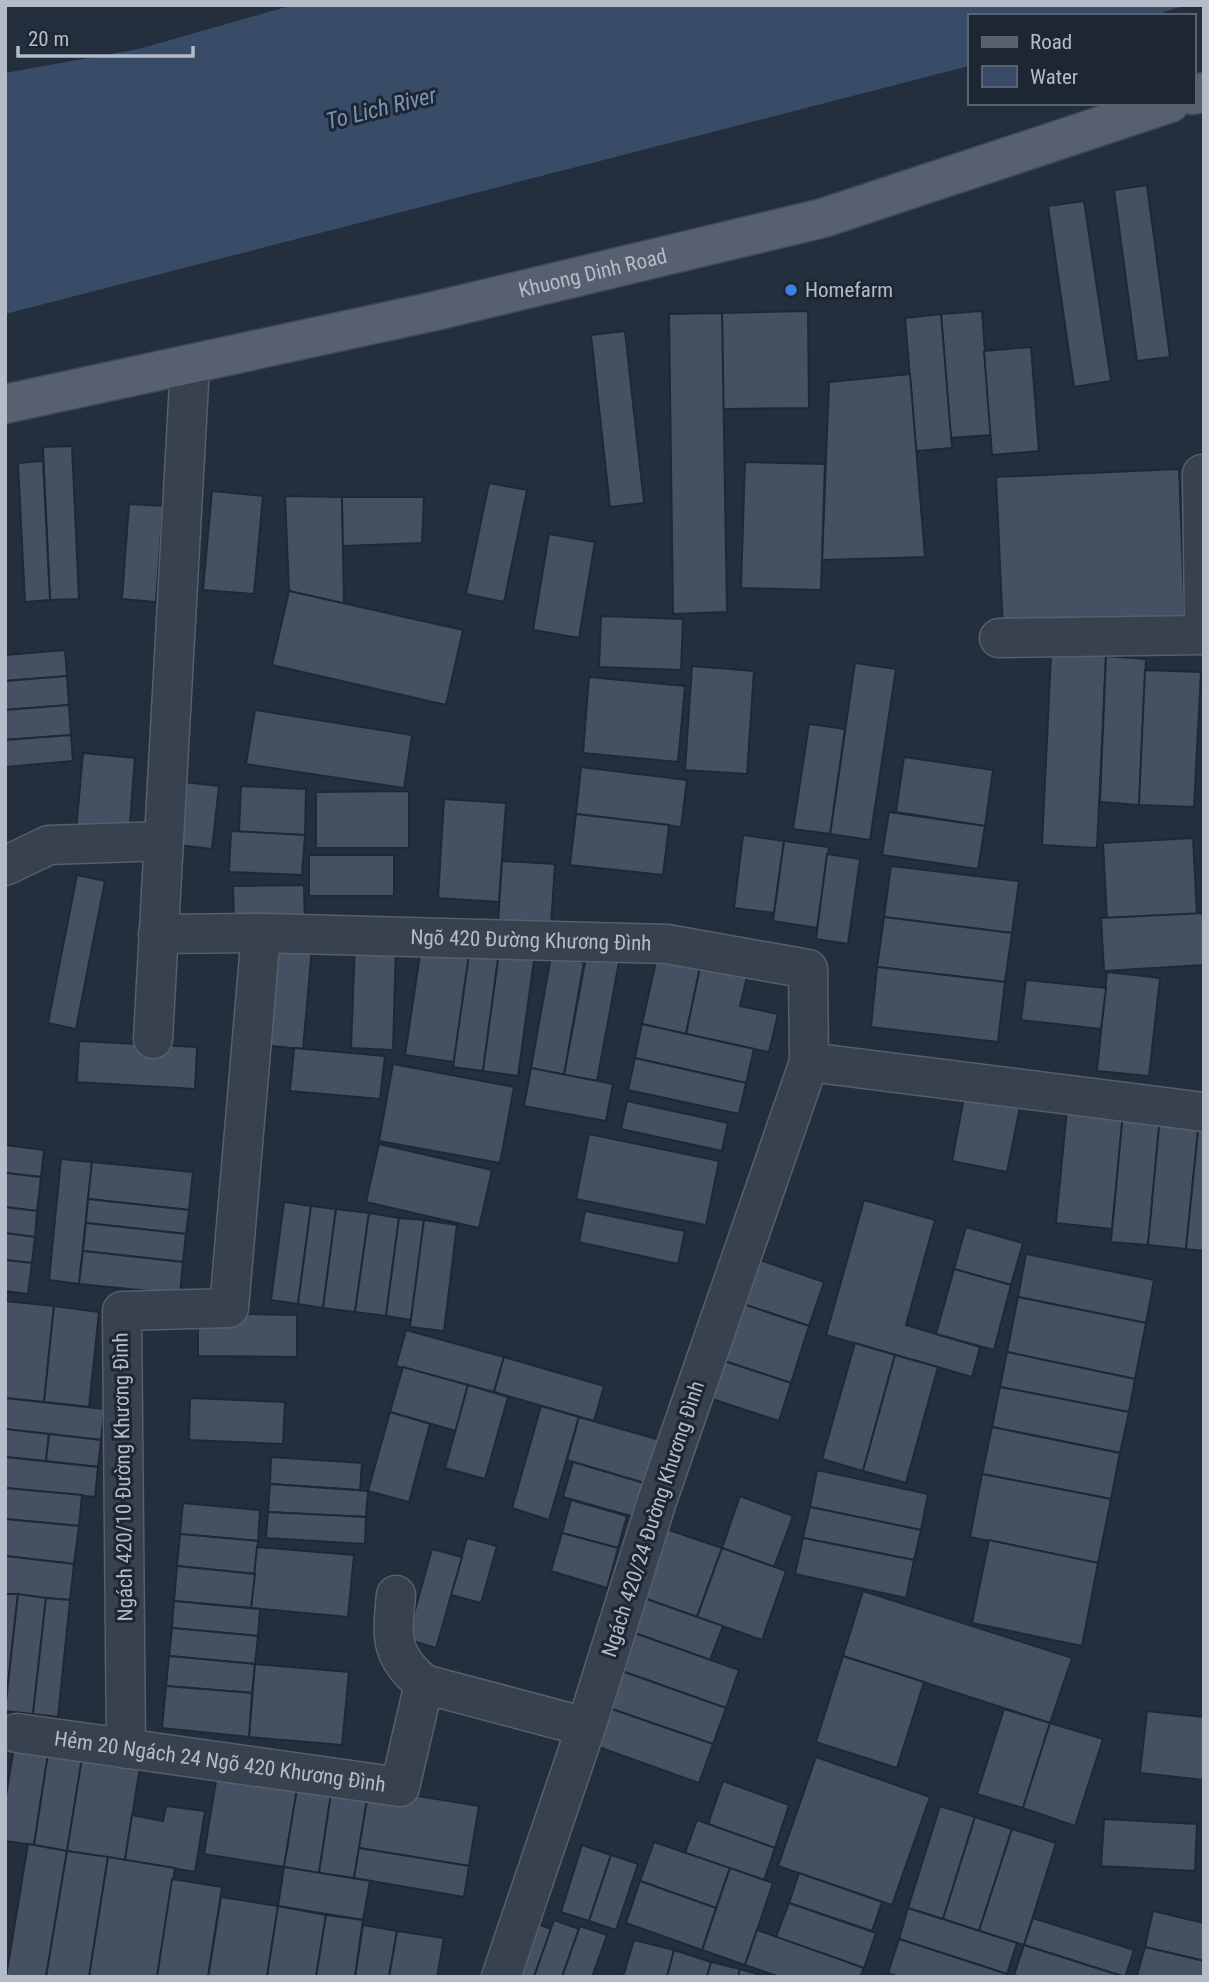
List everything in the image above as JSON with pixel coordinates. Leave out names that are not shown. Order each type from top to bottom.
[{"type":"main road","name":"Khuong Dinh Road","points":[[5,404],[435,311],[822,218],[1164,105]]},
{"type":"lane","points":[[153,1039],[190,365]]},
{"type":"lane","points":[[1202,474],[1204,620]]},
{"type":"lane","points":[[999,638],[1204,635]]},
{"type":"lane","points":[[5,866],[49,845],[163,841]]},
{"type":"lane","name":"Ngõ 420 Đường Khương Đình","points":[[158,934],[261,933],[667,944],[808,969],[808,1062]]},
{"type":"lane","name":"Ngách 420/10 Đường Khương Đình","points":[[126,1749],[122,1311],[229,1308],[261,933]]},
{"type":"lane","points":[[808,1062],[1204,1112]]},
{"type":"lane","name":"Ngách 420/24 Đường Khương Đình","points":[[500,1977],[586,1727],[657,1501],[808,1062]]},
{"type":"lane","points":[[396,1595],[393,1635],[405,1668],[424,1684],[586,1727]]},
{"type":"lane","name":"Hẻm 20 Ngách 24 Ngõ 420 Khương Đình","points":[[17,1733],[400,1787],[424,1684]]},
{"type":"water","name":"To Lich River","points":[[293,5],[1186,5],[1158,14],[968,14],[968,66],[5,314],[5,73],[139,49]]},
{"type":"building","points":[[1147,185],[1170,357],[1137,361],[1114,190]]},
{"type":"building","points":[[1084,201],[1111,381],[1074,387],[1048,206]]},
{"type":"building","points":[[808,311],[809,408],[723,409],[722,313]]},
{"type":"building","points":[[982,311],[991,435],[950,438],[941,314]]},
{"type":"building","points":[[722,313],[727,612],[673,614],[669,314]]},
{"type":"building","points":[[941,314],[952,448],[916,451],[905,318]]},
{"type":"building","points":[[625,331],[644,503],[610,507],[591,335]]},
{"type":"building","points":[[1031,347],[1039,451],[992,455],[984,351]]},
{"type":"building","points":[[910,374],[925,557],[822,560],[829,382]]},
{"type":"building","points":[[72,446],[79,599],[50,600],[43,447]]},
{"type":"building","points":[[43,461],[50,600],[25,602],[18,463]]},
{"type":"building","points":[[745,462],[825,464],[821,590],[741,588]]},
{"type":"building","points":[[1179,469],[1185,625],[1003,632],[996,477]]},
{"type":"building","points":[[489,483],[527,490],[504,602],[466,594]]},
{"type":"building","points":[[212,491],[263,496],[254,594],[203,590]]},
{"type":"building","points":[[285,496],[342,497],[344,604],[289,591]]},
{"type":"building","points":[[342,497],[424,497],[422,543],[343,546]]},
{"type":"building","points":[[129,504],[163,506],[156,602],[122,599]]},
{"type":"building","points":[[549,534],[595,542],[579,638],[533,630]]},
{"type":"building","points":[[289,591],[463,630],[446,705],[272,665]]},
{"type":"building","points":[[601,616],[683,619],[681,670],[599,667]]},
{"type":"building","points":[[65,650],[67,676],[5,681],[5,655]]},
{"type":"building","points":[[1051,655],[1106,656],[1097,848],[1042,845]]},
{"type":"building","points":[[1106,656],[1146,659],[1139,805],[1100,802]]},
{"type":"building","points":[[855,663],[896,669],[870,840],[830,834]]},
{"type":"building","points":[[692,666],[754,671],[747,774],[685,770]]},
{"type":"building","points":[[1145,670],[1201,672],[1194,807],[1139,805]]},
{"type":"building","points":[[67,676],[69,705],[5,710],[5,681]]},
{"type":"building","points":[[589,677],[685,686],[678,762],[583,753]]},
{"type":"building","points":[[69,705],[71,735],[5,740],[5,710]]},
{"type":"building","points":[[255,710],[412,735],[404,788],[246,764]]},
{"type":"building","points":[[809,724],[845,729],[830,834],[793,829]]},
{"type":"building","points":[[71,735],[73,761],[5,767],[5,740]]},
{"type":"building","points":[[83,753],[135,758],[129,836],[76,831]]},
{"type":"building","points":[[904,757],[993,770],[985,826],[896,812]]},
{"type":"building","points":[[581,767],[687,780],[681,827],[576,814]]},
{"type":"building","points":[[175,781],[219,786],[212,849],[169,844]]},
{"type":"building","points":[[241,786],[306,789],[305,835],[239,832]]},
{"type":"building","points":[[409,791],[409,848],[316,848],[316,792]]},
{"type":"building","points":[[444,799],[506,803],[499,902],[438,898]]},
{"type":"building","points":[[889,812],[985,826],[978,869],[882,855]]},
{"type":"building","points":[[576,814],[669,825],[663,875],[570,865]]},
{"type":"building","points":[[231,831],[305,835],[302,875],[229,872]]},
{"type":"building","points":[[743,835],[784,841],[774,913],[734,908]]},
{"type":"building","points":[[1193,838],[1197,914],[1107,919],[1103,843]]},
{"type":"building","points":[[784,841],[829,847],[817,928],[773,921]]},
{"type":"building","points":[[827,854],[860,859],[848,944],[816,939]]},
{"type":"building","points":[[309,855],[394,855],[394,896],[309,896]]},
{"type":"building","points":[[502,861],[555,864],[551,926],[498,923]]},
{"type":"building","points":[[891,866],[1019,881],[1012,933],[884,917]]},
{"type":"building","points":[[77,875],[105,881],[76,1029],[48,1023]]},
{"type":"building","points":[[304,885],[305,928],[234,929],[233,886]]},
{"type":"building","points":[[1204,913],[1204,965],[1104,971],[1101,918]]},
{"type":"building","points":[[884,917],[1012,933],[1005,982],[877,967]]},
{"type":"building","points":[[422,941],[470,948],[454,1062],[405,1055]]},
{"type":"building","points":[[355,942],[396,944],[393,1050],[351,1048]]},
{"type":"building","points":[[271,944],[312,948],[303,1049],[261,1045]]},
{"type":"building","points":[[470,948],[499,952],[483,1071],[453,1067]]},
{"type":"building","points":[[499,952],[535,953],[518,1076],[483,1071]]},
{"type":"building","points":[[658,953],[701,963],[686,1034],[642,1024]]},
{"type":"building","points":[[551,956],[584,962],[564,1075],[531,1068]]},
{"type":"building","points":[[586,957],[619,962],[597,1081],[564,1075]]},
{"type":"building","points":[[701,963],[748,972],[740,1006],[778,1014],[769,1052],[686,1034]]},
{"type":"building","points":[[877,967],[1005,982],[998,1042],[871,1027]]},
{"type":"building","points":[[1107,972],[1160,978],[1149,1076],[1097,1071]]},
{"type":"building","points":[[1026,980],[1106,988],[1101,1029],[1021,1020]]},
{"type":"building","points":[[642,1024],[754,1049],[746,1083],[635,1058]]},
{"type":"building","points":[[79,1041],[197,1047],[195,1089],[77,1082]]},
{"type":"building","points":[[294,1048],[385,1056],[380,1099],[290,1091]]},
{"type":"building","points":[[635,1058],[746,1083],[739,1114],[628,1090]]},
{"type":"building","points":[[393,1064],[514,1087],[500,1163],[379,1141]]},
{"type":"building","points":[[531,1068],[613,1084],[606,1121],[524,1106]]},
{"type":"building","points":[[966,1087],[1022,1097],[1007,1172],[952,1161]]},
{"type":"building","points":[[627,1101],[728,1123],[722,1151],[621,1129]]},
{"type":"building","points":[[1067,1108],[1123,1113],[1112,1229],[1056,1223]]},
{"type":"building","points":[[1123,1113],[1160,1117],[1148,1245],[1111,1242]]},
{"type":"building","points":[[1160,1117],[1199,1121],[1186,1249],[1148,1245]]},
{"type":"building","points":[[1199,1121],[1204,1121],[1204,1251],[1186,1249]]},
{"type":"building","points":[[589,1134],[719,1161],[706,1225],[576,1199]]},
{"type":"building","points":[[379,1144],[492,1170],[479,1228],[366,1202]]},
{"type":"building","points":[[5,1145],[44,1150],[41,1177],[5,1173]]},
{"type":"building","points":[[61,1159],[92,1162],[79,1284],[49,1280]]},
{"type":"building","points":[[92,1162],[193,1172],[189,1210],[88,1199]]},
{"type":"building","points":[[5,1173],[41,1177],[37,1211],[5,1207]]},
{"type":"building","points":[[88,1199],[189,1210],[186,1234],[86,1223]]},
{"type":"building","points":[[864,1200],[935,1220],[906,1325],[980,1347],[972,1377],[826,1335]]},
{"type":"building","points":[[284,1202],[311,1206],[298,1304],[271,1300]]},
{"type":"building","points":[[311,1206],[336,1209],[323,1308],[298,1304]]},
{"type":"building","points":[[5,1207],[37,1211],[35,1237],[5,1233]]},
{"type":"building","points":[[336,1209],[369,1213],[355,1312],[323,1308]]},
{"type":"building","points":[[585,1211],[685,1231],[678,1264],[579,1242]]},
{"type":"building","points":[[369,1213],[399,1218],[386,1316],[355,1312]]},
{"type":"building","points":[[399,1218],[424,1220],[411,1320],[386,1316]]},
{"type":"building","points":[[424,1220],[457,1225],[444,1331],[410,1327]]},
{"type":"building","points":[[86,1223],[186,1234],[183,1262],[83,1251]]},
{"type":"building","points":[[966,1227],[1023,1243],[1011,1285],[954,1269]]},
{"type":"building","points":[[5,1233],[35,1237],[32,1263],[5,1260]]},
{"type":"building","points":[[83,1251],[183,1262],[180,1294],[79,1284]]},
{"type":"building","points":[[1026,1254],[1154,1280],[1146,1323],[1018,1297]]},
{"type":"building","points":[[745,1255],[824,1282],[809,1326],[731,1300]]},
{"type":"building","points":[[5,1260],[32,1263],[28,1294],[5,1291]]},
{"type":"building","points":[[954,1269],[1011,1285],[994,1350],[936,1334]]},
{"type":"building","points":[[1018,1297],[1146,1323],[1135,1379],[1007,1352]]},
{"type":"building","points":[[731,1300],[809,1326],[791,1383],[712,1357]]},
{"type":"building","points":[[5,1301],[54,1306],[44,1402],[5,1398]]},
{"type":"building","points":[[54,1306],[99,1312],[89,1407],[44,1402]]},
{"type":"building","points":[[198,1313],[297,1315],[297,1357],[198,1356]]},
{"type":"building","points":[[406,1330],[504,1357],[494,1392],[396,1366]]},
{"type":"building","points":[[855,1343],[895,1355],[863,1471],[822,1459]]},
{"type":"building","points":[[1007,1352],[1135,1379],[1129,1412],[1000,1387]]},
{"type":"building","points":[[895,1355],[938,1367],[906,1483],[863,1471]]},
{"type":"building","points":[[504,1357],[604,1386],[594,1421],[494,1392]]},
{"type":"building","points":[[712,1357],[791,1383],[779,1421],[700,1395]]},
{"type":"building","points":[[403,1367],[468,1385],[456,1431],[390,1412]]},
{"type":"building","points":[[468,1385],[508,1397],[485,1479],[445,1468]]},
{"type":"building","points":[[1000,1387],[1129,1412],[1120,1453],[992,1427]]},
{"type":"building","points":[[5,1398],[104,1409],[101,1440],[5,1429]]},
{"type":"building","points":[[190,1398],[285,1402],[283,1444],[189,1440]]},
{"type":"building","points":[[541,1406],[579,1417],[549,1520],[512,1508]]},
{"type":"building","points":[[390,1412],[430,1424],[409,1502],[368,1491]]},
{"type":"building","points":[[579,1417],[660,1440],[647,1484],[567,1460]]},
{"type":"building","points":[[992,1427],[1120,1453],[1111,1499],[982,1474]]},
{"type":"building","points":[[5,1429],[49,1434],[46,1461],[5,1457]]},
{"type":"building","points":[[49,1434],[101,1440],[98,1467],[46,1461]]},
{"type":"building","points":[[5,1457],[98,1467],[95,1497],[5,1488]]},
{"type":"building","points":[[271,1457],[362,1463],[360,1490],[270,1484]]},
{"type":"building","points":[[573,1462],[647,1484],[638,1518],[563,1497]]},
{"type":"building","points":[[817,1470],[928,1494],[921,1530],[810,1507]]},
{"type":"building","points":[[982,1474],[1111,1499],[1098,1563],[970,1537]]},
{"type":"building","points":[[270,1484],[368,1491],[366,1517],[268,1512]]},
{"type":"building","points":[[5,1488],[82,1495],[79,1526],[5,1519]]},
{"type":"building","points":[[740,1496],[793,1516],[774,1567],[722,1548]]},
{"type":"building","points":[[571,1500],[627,1516],[618,1548],[562,1533]]},
{"type":"building","points":[[183,1503],[260,1510],[258,1541],[180,1534]]},
{"type":"building","points":[[810,1507],[921,1530],[914,1560],[803,1538]]},
{"type":"building","points":[[268,1512],[366,1517],[365,1544],[266,1538]]},
{"type":"building","points":[[5,1519],[79,1526],[74,1564],[5,1556]]},
{"type":"building","points":[[666,1529],[722,1548],[697,1617],[641,1597]]},
{"type":"building","points":[[562,1533],[618,1548],[607,1588],[551,1571]]},
{"type":"building","points":[[180,1534],[258,1541],[255,1574],[177,1566]]},
{"type":"building","points":[[467,1538],[497,1546],[481,1603],[451,1595]]},
{"type":"building","points":[[803,1538],[914,1560],[906,1598],[795,1574]]},
{"type":"building","points":[[989,1540],[1098,1563],[1082,1646],[972,1623]]},
{"type":"building","points":[[257,1547],[354,1555],[348,1617],[251,1608]]},
{"type":"building","points":[[722,1548],[786,1571],[762,1640],[697,1617]]},
{"type":"building","points":[[432,1549],[462,1557],[436,1648],[407,1639]]},
{"type":"building","points":[[5,1556],[74,1564],[70,1600],[5,1594]]},
{"type":"building","points":[[177,1566],[255,1574],[251,1608],[174,1601]]},
{"type":"building","points":[[863,1591],[1072,1658],[1050,1723],[843,1656]]},
{"type":"building","points":[[5,1594],[18,1594],[5,1711]]},
{"type":"building","points":[[18,1594],[46,1598],[33,1714],[5,1711]]},
{"type":"building","points":[[641,1597],[723,1626],[710,1660],[629,1631]]},
{"type":"building","points":[[46,1598],[70,1600],[58,1717],[33,1714]]},
{"type":"building","points":[[174,1601],[260,1609],[258,1636],[172,1628]]},
{"type":"building","points":[[172,1628],[258,1636],[255,1664],[169,1656]]},
{"type":"building","points":[[629,1631],[739,1670],[726,1708],[616,1669]]},
{"type":"building","points":[[169,1656],[255,1664],[252,1693],[166,1686]]},
{"type":"building","points":[[843,1656],[924,1682],[897,1768],[816,1742]]},
{"type":"building","points":[[255,1664],[349,1672],[342,1745],[249,1737]]},
{"type":"building","points":[[616,1669],[726,1708],[713,1744],[603,1706]]},
{"type":"building","points":[[166,1686],[252,1693],[249,1737],[162,1728]]},
{"type":"building","points":[[603,1706],[713,1744],[699,1783],[590,1744]]},
{"type":"building","points":[[1004,1709],[1050,1723],[1023,1808],[977,1794]]},
{"type":"building","points":[[1147,1711],[1204,1717],[1204,1780],[1140,1773]]},
{"type":"building","points":[[1050,1723],[1103,1739],[1075,1826],[1023,1808]]},
{"type":"building","points":[[16,1735],[50,1741],[34,1845],[5,1841],[5,1802]]},
{"type":"building","points":[[50,1741],[84,1746],[67,1851],[34,1845]]},
{"type":"building","points":[[84,1746],[142,1755],[125,1860],[67,1851]]},
{"type":"building","points":[[816,1757],[930,1797],[892,1905],[778,1866]]},
{"type":"building","points":[[219,1763],[299,1777],[284,1867],[204,1854]]},
{"type":"building","points":[[299,1777],[333,1781],[319,1873],[284,1867]]},
{"type":"building","points":[[333,1781],[369,1788],[354,1878],[319,1873]]},
{"type":"building","points":[[723,1781],[789,1805],[775,1848],[708,1824]]},
{"type":"building","points":[[369,1788],[479,1806],[469,1866],[359,1848]]},
{"type":"building","points":[[166,1806],[205,1811],[195,1872],[125,1860],[132,1815],[163,1821]]},
{"type":"building","points":[[940,1806],[975,1817],[943,1919],[908,1908]]},
{"type":"building","points":[[975,1817],[1012,1829],[979,1931],[943,1919]]},
{"type":"building","points":[[1104,1819],[1197,1824],[1195,1871],[1101,1866]]},
{"type":"building","points":[[697,1820],[775,1848],[764,1880],[685,1853]]},
{"type":"building","points":[[1012,1829],[1056,1843],[1024,1945],[979,1931]]},
{"type":"building","points":[[654,1842],[730,1868],[716,1908],[640,1881]]},
{"type":"building","points":[[28,1844],[67,1851],[46,1977],[6,1977]]},
{"type":"building","points":[[582,1845],[611,1855],[589,1921],[561,1912]]},
{"type":"building","points":[[359,1848],[469,1866],[464,1897],[354,1878]]},
{"type":"building","points":[[67,1851],[108,1857],[89,1977],[46,1977]]},
{"type":"building","points":[[611,1855],[638,1864],[616,1930],[589,1921]]},
{"type":"building","points":[[108,1857],[175,1868],[157,1977],[89,1977]]},
{"type":"building","points":[[284,1867],[370,1881],[363,1920],[278,1906]]},
{"type":"building","points":[[730,1868],[773,1883],[745,1965],[702,1950]]},
{"type":"building","points":[[799,1873],[882,1902],[872,1931],[789,1903]]},
{"type":"building","points":[[172,1879],[222,1887],[208,1977],[157,1977]]},
{"type":"building","points":[[640,1881],[716,1908],[702,1950],[626,1923]]},
{"type":"building","points":[[221,1897],[278,1906],[267,1977],[208,1977]]},
{"type":"building","points":[[789,1903],[876,1933],[864,1968],[776,1937]]},
{"type":"building","points":[[278,1906],[326,1915],[316,1977],[267,1977]]},
{"type":"building","points":[[908,1908],[1017,1943],[1007,1974],[899,1939]]},
{"type":"building","points":[[1153,1911],[1204,1923],[1204,1961],[1145,1947]]},
{"type":"building","points":[[326,1915],[363,1920],[355,1977],[316,1977]]},
{"type":"building","points":[[1033,1918],[1134,1950],[1125,1977],[1024,1945]]},
{"type":"building","points":[[525,1919],[551,1929],[534,1977],[504,1977]]},
{"type":"building","points":[[554,1920],[579,1929],[562,1977],[534,1977]]},
{"type":"building","points":[[363,1925],[397,1931],[389,1977],[355,1977]]},
{"type":"building","points":[[580,1926],[607,1935],[592,1977],[562,1977]]},
{"type":"building","points":[[757,1930],[864,1968],[860,1977],[780,1977],[745,1965]]},
{"type":"building","points":[[397,1931],[444,1938],[437,1977],[389,1977]]},
{"type":"building","points":[[899,1939],[1007,1974],[1007,1977],[899,1977],[888,1973]]},
{"type":"building","points":[[634,1940],[674,1950],[667,1977],[623,1977]]},
{"type":"building","points":[[1024,1945],[1125,1977],[1020,1977],[1014,1975]]},
{"type":"building","points":[[1145,1947],[1204,1961],[1204,1977],[1137,1976]]},
{"type":"building","points":[[674,1950],[711,1962],[707,1977],[667,1977]]},
{"type":"building","points":[[711,1962],[740,1969],[738,1977],[707,1977]]},
{"type":"building","points":[[740,1969],[768,1977],[738,1977]]},
{"type":"place","name":"Homefarm","points":[[791,290]]}]
